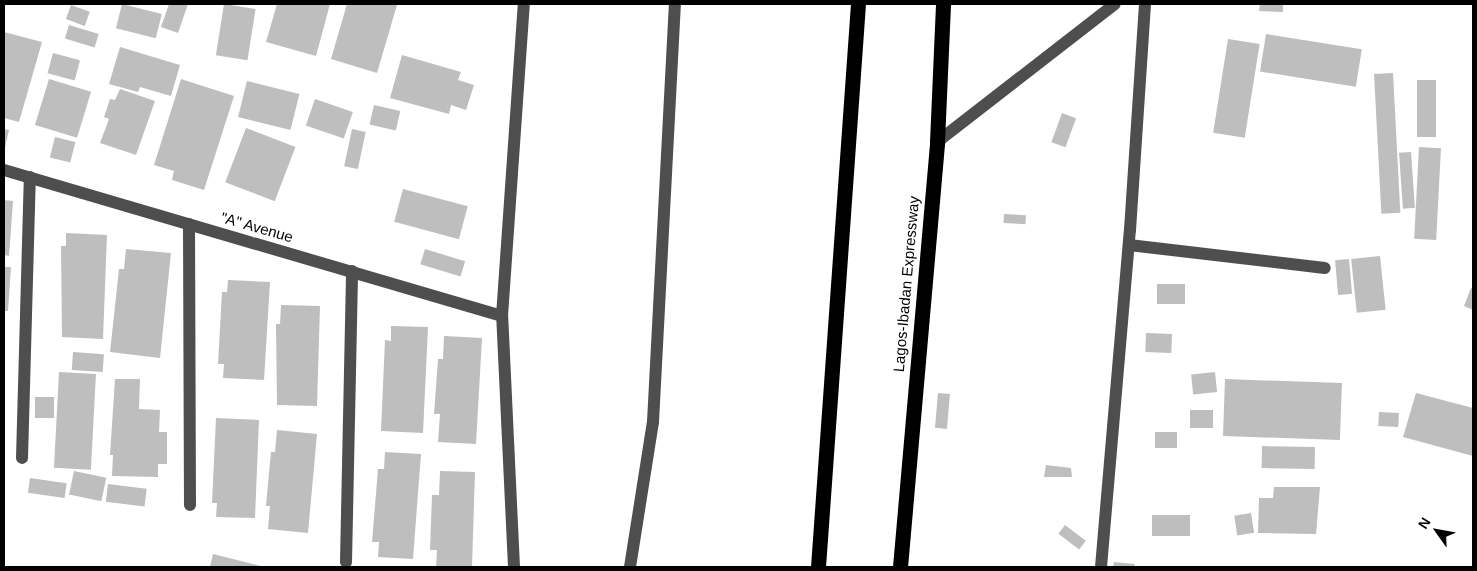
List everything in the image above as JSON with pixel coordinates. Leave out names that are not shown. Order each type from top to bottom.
[{"type":"highway","points":[[818,567],[858,4]]},
{"type":"highway","name":"Lagos-Ibadan Expressway","points":[[900,567],[937,142],[943,4]]},
{"type":"street","points":[[514,567],[502,316],[524,4]]},
{"type":"street","points":[[630,567],[654,422],[675,4]]},
{"type":"street","points":[[937,142],[1115,4]]},
{"type":"street","points":[[1101,567],[1129,245],[1145,4]]},
{"type":"street","name":"\"A\" Avenue","points":[[4,170],[30,176],[502,316]]},
{"type":"street","points":[[22,458],[30,176]]},
{"type":"street","points":[[189,224],[190,505]]},
{"type":"street","points":[[1129,245],[1325,268]]},
{"type":"street","points":[[346,562],[352,272]]},
{"type":"building","points":[[122,4],[162,14],[156,38],[116,28]]},
{"type":"building","points":[[169,4],[188,4],[178,33],[161,27]]},
{"type":"building","points":[[224,4],[256,9],[247,60],[216,55]]},
{"type":"building","points":[[277,4],[330,4],[316,56],[266,42]]},
{"type":"building","points":[[347,4],[397,5],[377,73],[331,59]]},
{"type":"building","points":[[1260,4],[1283,4],[1283,12],[1259,11]]},
{"type":"building","points":[[71,5],[90,12],[85,26],[66,19]]},
{"type":"building","points":[[69,25],[99,34],[95,47],[65,38]]},
{"type":"building","points":[[4,32],[42,42],[19,122],[4,118]]},
{"type":"building","points":[[1266,34],[1362,49],[1356,87],[1260,72]]},
{"type":"building","points":[[1228,39],[1260,44],[1245,138],[1213,133]]},
{"type":"building","points":[[120,47],[180,65],[171,96],[140,87],[138,92],[109,84]]},
{"type":"building","points":[[53,53],[80,60],[75,81],[48,73]]},
{"type":"building","points":[[402,55],[461,72],[458,80],[474,85],[466,110],[451,105],[449,114],[390,98]]},
{"type":"building","points":[[1393,73],[1400,213],[1381,214],[1374,74]]},
{"type":"building","points":[[49,79],[91,92],[77,138],[35,125]]},
{"type":"building","points":[[181,79],[234,96],[204,190],[172,180],[174,171],[154,165]]},
{"type":"building","points":[[1417,80],[1436,80],[1436,137],[1417,137]]},
{"type":"building","points":[[247,81],[299,94],[290,130],[238,117]]},
{"type":"building","points":[[120,89],[155,101],[136,155],[100,143],[109,119],[104,117],[110,99],[115,100]]},
{"type":"building","points":[[315,99],[353,112],[344,138],[306,125]]},
{"type":"building","points":[[374,105],[400,111],[396,131],[370,124]]},
{"type":"building","points":[[1062,113],[1076,118],[1065,147],[1051,142]]},
{"type":"building","points":[[246,128],[295,147],[275,201],[225,182]]},
{"type":"building","points":[[4,129],[9,130],[5,148],[4,148]]},
{"type":"building","points":[[352,129],[366,132],[358,169],[344,166]]},
{"type":"building","points":[[55,137],[75,142],[70,162],[50,157]]},
{"type":"building","points":[[1419,147],[1441,148],[1436,240],[1414,239]]},
{"type":"building","points":[[1411,152],[1415,208],[1403,209],[1399,153]]},
{"type":"building","points":[[403,189],[468,206],[459,239],[394,222]]},
{"type":"building","points":[[4,200],[13,201],[9,256],[4,255]]},
{"type":"building","points":[[1004,214],[1026,215],[1025,224],[1004,223]]},
{"type":"building","points":[[66,233],[107,235],[103,339],[62,337],[61,246],[66,246]]},
{"type":"building","points":[[126,249],[171,253],[160,358],[110,352],[119,269],[124,269]]},
{"type":"building","points":[[425,249],[465,261],[460,277],[420,264]]},
{"type":"building","points":[[1380,256],[1386,310],[1357,313],[1351,259]]},
{"type":"building","points":[[1349,259],[1352,294],[1338,295],[1335,260]]},
{"type":"building","points":[[4,267],[11,267],[8,311],[4,311]]},
{"type":"building","points":[[228,280],[270,282],[264,380],[223,378],[224,364],[218,364],[222,292],[227,292]]},
{"type":"building","points":[[1157,284],[1185,284],[1185,304],[1157,304]]},
{"type":"building","points":[[1471,288],[1473,289],[1473,310],[1464,306]]},
{"type":"building","points":[[281,305],[320,306],[317,406],[277,405],[276,324],[280,324]]},
{"type":"building","points":[[391,326],[428,327],[423,433],[381,431],[385,340],[391,341]]},
{"type":"building","points":[[1146,333],[1172,334],[1171,353],[1145,352]]},
{"type":"building","points":[[444,336],[482,338],[476,444],[438,442],[440,414],[434,414],[438,359],[443,359]]},
{"type":"building","points":[[73,352],[104,354],[103,372],[72,370]]},
{"type":"building","points":[[59,372],[96,374],[91,470],[54,468]]},
{"type":"building","points":[[1215,372],[1217,392],[1193,394],[1191,375]]},
{"type":"building","points":[[115,379],[140,379],[139,409],[160,410],[159,432],[167,432],[167,464],[158,464],[158,477],[112,476],[113,455],[110,455]]},
{"type":"building","points":[[1225,379],[1342,383],[1340,440],[1223,436]]},
{"type":"building","points":[[938,393],[950,394],[947,429],[935,428]]},
{"type":"building","points":[[1416,393],[1473,408],[1473,456],[1403,437]]},
{"type":"building","points":[[35,397],[54,397],[54,418],[35,418]]},
{"type":"building","points":[[1190,410],[1213,410],[1213,428],[1190,428]]},
{"type":"building","points":[[1379,412],[1399,413],[1398,427],[1378,426]]},
{"type":"building","points":[[216,418],[259,420],[255,518],[216,517],[217,503],[212,503]]},
{"type":"building","points":[[277,430],[317,434],[308,533],[268,529],[270,506],[266,506],[271,452],[275,452]]},
{"type":"building","points":[[1155,432],[1177,432],[1177,448],[1155,448]]},
{"type":"building","points":[[1262,446],[1315,447],[1315,469],[1262,468]]},
{"type":"building","points":[[385,452],[421,454],[413,559],[378,557],[379,542],[372,542],[378,469],[384,469]]},
{"type":"building","points":[[1046,465],[1071,468],[1072,477],[1044,477]]},
{"type":"building","points":[[74,471],[106,478],[101,501],[69,494]]},
{"type":"building","points":[[440,471],[475,472],[472,567],[436,567],[437,550],[430,550],[432,495],[439,495]]},
{"type":"building","points":[[30,478],[67,483],[65,498],[28,493]]},
{"type":"building","points":[[108,484],[147,489],[145,507],[106,502]]},
{"type":"building","points":[[1274,487],[1320,487],[1316,534],[1258,533],[1259,498],[1273,498]]},
{"type":"building","points":[[1251,513],[1254,533],[1237,535],[1234,516]]},
{"type":"building","points":[[1152,515],[1190,515],[1190,536],[1152,536]]},
{"type":"building","points":[[1065,525],[1086,541],[1079,549],[1058,534]]},
{"type":"building","points":[[213,554],[265,567],[210,567]]},
{"type":"building","points":[[1114,562],[1135,564],[1134,567],[1113,567]]}]
